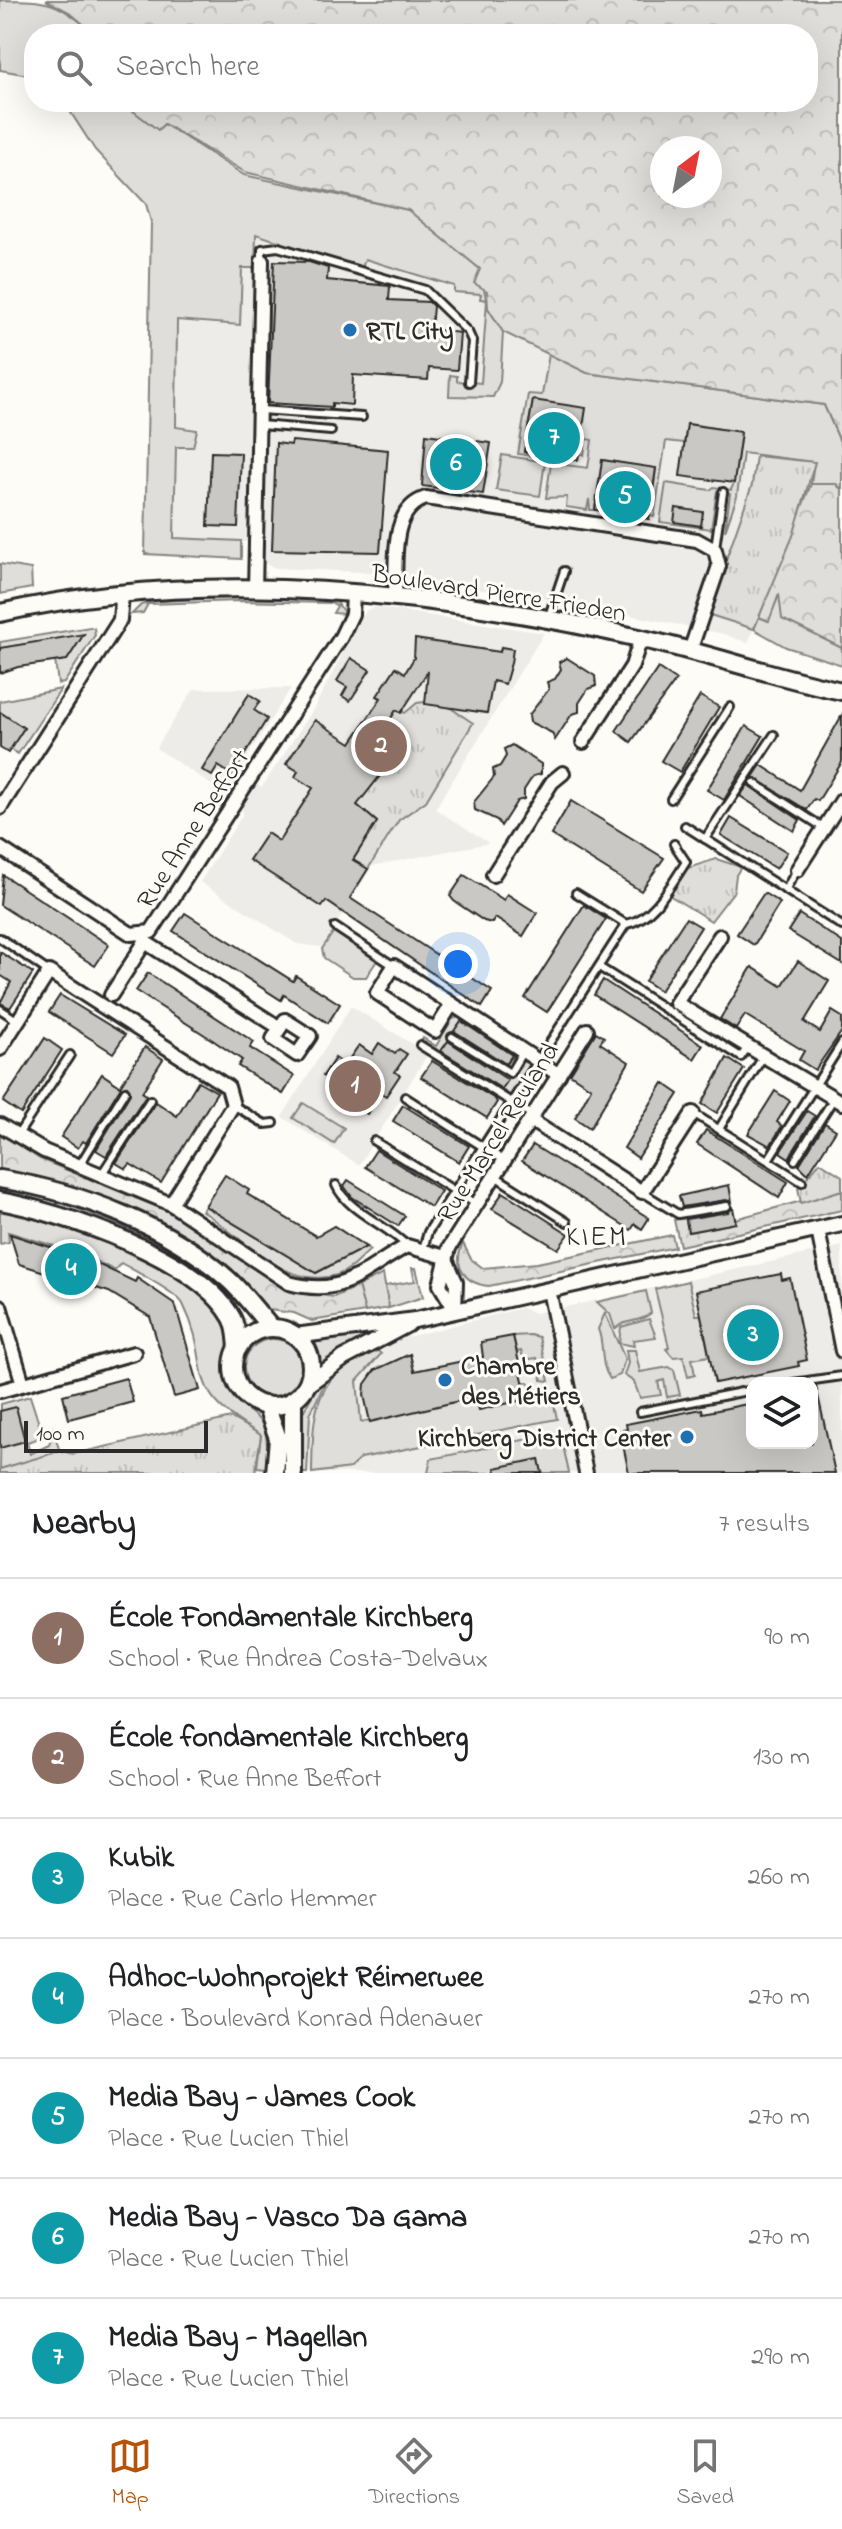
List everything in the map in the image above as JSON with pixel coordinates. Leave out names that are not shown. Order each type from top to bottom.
[{"type":"main road","name":"Boulevard Pierre Frieden","points":[[0,613],[122,595],[255,590],[353,594],[548,619],[641,638],[842,691]]},
{"type":"main road","points":[[0,1179],[80,1201],[145,1226],[180,1245],[232,1283],[271,1328],[295,1336],[311,1362],[308,1384],[293,1400],[266,1405],[249,1398],[237,1384],[233,1366],[238,1348],[236,1327],[226,1308],[198,1283],[168,1263],[105,1232],[44,1211],[0,1201]]},
{"type":"main road","points":[[238,1348],[256,1332],[271,1328]]},
{"type":"main road","points":[[293,1400],[293,1473]]},
{"type":"main road","points":[[266,1405],[278,1438],[275,1473]]},
{"type":"street","points":[[255,590],[256,410],[262,261]]},
{"type":"street","points":[[395,598],[400,522],[407,507],[426,498],[697,540],[715,550],[719,566],[690,651]]},
{"type":"street","name":"Rue Anne Beffort","points":[[111,995],[341,637],[352,614],[353,594]]},
{"type":"street","points":[[0,808],[120,620],[122,595]]},
{"type":"street","points":[[583,742],[632,666],[641,638]]},
{"type":"street","points":[[493,875],[552,782],[563,773]]},
{"type":"street","points":[[797,870],[842,800]]},
{"type":"street","name":"Rue Anne Beffort","points":[[0,848],[131,934],[145,938]]},
{"type":"street","points":[[720,936],[676,1003],[838,1101]]},
{"type":"street","points":[[145,938],[280,1028]]},
{"type":"street","points":[[452,1004],[435,1031],[377,993],[394,966],[452,1004],[559,1075]]},
{"type":"street","points":[[0,1049],[49,972],[228,1087],[233,1105],[171,1204]]},
{"type":"street","name":"Rue Marcel Reuland","points":[[445,1257],[587,1030]]},
{"type":"street","points":[[532,1118],[642,1192],[693,1113]]},
{"type":"street","points":[[0,1125],[17,1137],[79,1166],[171,1204],[272,1273],[307,1288],[348,1284],[407,1246],[445,1257],[440,1285],[455,1310]]},
{"type":"street","points":[[295,1336],[415,1320],[842,1224]]},
{"type":"street","points":[[818,1230],[842,1351]]},
{"type":"street","points":[[549,1290],[586,1473]]},
{"type":"street","points":[[0,1306],[23,1384]]},
{"type":"street","points":[[308,1384],[344,1358],[415,1320]]},
{"type":"street","points":[[0,1391],[134,1353]]},
{"type":"lane","points":[[262,261],[262,249],[278,247],[425,290],[468,332],[472,341],[469,382]]},
{"type":"lane","points":[[256,410],[362,417]]},
{"type":"lane","points":[[256,425],[331,431]]},
{"type":"lane","points":[[715,550],[723,492]]},
{"type":"lane","points":[[548,619],[564,571]]},
{"type":"lane","points":[[671,799],[730,707]]},
{"type":"lane","points":[[705,839],[774,735]]},
{"type":"lane","points":[[754,783],[824,828]]},
{"type":"lane","points":[[685,826],[842,926]]},
{"type":"lane","points":[[576,893],[626,924],[638,922],[665,893],[686,862],[674,844]]},
{"type":"lane","points":[[785,890],[797,870]]},
{"type":"lane","points":[[423,1249],[428,1232],[626,924]]},
{"type":"lane","points":[[335,927],[394,966]]},
{"type":"lane","points":[[0,938],[49,972]]},
{"type":"lane","points":[[599,967],[741,1057],[747,1048]]},
{"type":"lane","points":[[0,1009],[18,1021]]},
{"type":"lane","points":[[452,1037],[510,1073],[523,1051]]},
{"type":"lane","points":[[768,1160],[842,1043]]},
{"type":"lane","points":[[420,1045],[512,1102],[532,1118]]},
{"type":"lane","points":[[17,1137],[70,1055]]},
{"type":"lane","points":[[719,1129],[764,1055]]},
{"type":"lane","points":[[79,1166],[125,1091]]},
{"type":"lane","points":[[405,1097],[505,1161]]},
{"type":"lane","points":[[101,1175],[150,1100]]},
{"type":"lane","points":[[795,1160],[838,1101]]},
{"type":"lane","points":[[233,1105],[265,1124],[274,1123]]},
{"type":"lane","points":[[693,1113],[802,1182]]},
{"type":"lane","points":[[374,1141],[477,1205]]},
{"type":"lane","points":[[495,1176],[567,1222]]},
{"type":"lane","points":[[336,1185],[341,1197],[392,1230],[407,1246]]},
{"type":"lane","points":[[642,1192],[678,1214],[727,1206]]},
{"type":"lane","points":[[818,1379],[842,1376]]},
{"type":"lane","points":[[640,1412],[746,1391]]},
{"type":"shaded area","points":[[256,233],[361,268],[365,259],[454,286],[454,292],[481,294],[487,300],[481,383],[449,396],[500,382],[503,332],[588,373],[824,405],[811,484],[748,643],[724,634],[561,601],[418,581],[403,574],[276,568],[264,563],[266,435],[249,445],[248,542],[174,539],[176,447],[196,431],[176,427],[177,320],[242,268],[255,268]]},
{"type":"shaded area","points":[[375,607],[544,633],[435,809],[489,843],[372,866],[322,947],[297,944],[200,882],[243,814],[242,805],[249,794],[256,784],[262,787],[313,710],[358,624],[367,610]]},
{"type":"shaded area","points":[[291,688],[224,793],[156,748],[194,689]]},
{"type":"shaded area","points":[[351,1006],[428,1054],[359,1165],[282,1117]]},
{"type":"shaded area","points":[[842,1246],[842,1473],[594,1473],[583,1426],[571,1428],[579,1473],[307,1473],[310,1414],[329,1376],[388,1342],[522,1308],[535,1313]]},
{"type":"green space","points":[[0,0],[42,2],[61,9],[82,24],[24,24],[24,74],[0,70]]},
{"type":"green space","points":[[46,0],[842,0],[842,446],[824,405],[587,373],[503,332],[488,308],[487,291],[474,283],[480,269],[408,210],[245,172],[164,124],[158,130],[134,112],[818,112],[818,24],[83,24]]},
{"type":"green space","points":[[70,112],[138,112],[158,129],[164,124],[244,175],[409,210],[480,269],[486,300],[480,299],[481,294],[454,292],[454,286],[365,259],[362,268],[256,234],[255,268],[242,268],[240,325],[177,320],[176,427],[197,430],[193,447],[176,447],[174,538],[241,541],[241,559],[145,554],[151,222],[146,204],[95,150]]},
{"type":"green space","points":[[487,302],[503,332],[500,382],[493,397],[449,396],[450,375],[457,376],[457,381],[481,383]]},
{"type":"green space","points":[[549,354],[588,373],[824,405],[842,446],[842,489],[836,484],[811,484],[814,462],[743,453],[737,496],[725,531],[730,494],[717,491],[711,529],[660,522],[666,483],[731,490],[734,483],[741,432],[688,424],[684,443],[666,441],[654,517],[650,516],[656,469],[603,460],[595,510],[590,510],[589,499],[587,510],[566,507],[567,497],[546,498],[551,463],[588,468],[592,440],[586,439],[584,455],[579,453],[533,400],[524,452],[533,456],[518,454],[528,394],[542,395]]},
{"type":"green space","points":[[502,455],[545,462],[540,496],[496,490]]},
{"type":"green space","points":[[756,456],[815,462],[793,536],[754,629],[707,614],[752,485]]},
{"type":"green space","points":[[811,484],[836,484],[842,490],[842,648],[782,619],[779,594],[769,621],[759,617]]},
{"type":"green space","points":[[0,564],[31,569],[32,588],[0,594]]},
{"type":"green space","points":[[780,593],[783,619],[842,648],[842,665],[786,647],[754,629],[759,617],[768,621]]},
{"type":"green space","points":[[245,597],[336,601],[345,614],[333,613],[337,606],[332,603],[239,601],[148,604],[143,613],[132,614],[141,605],[155,601]]},
{"type":"green space","points":[[94,628],[95,635],[64,683],[58,684],[55,660],[67,660],[83,635],[0,648],[0,642]]},
{"type":"green space","points":[[61,689],[18,754],[10,749],[24,728],[0,712],[0,701]]},
{"type":"green space","points":[[417,703],[449,707],[473,723],[426,801],[399,820],[368,869],[353,860],[377,822],[357,805],[397,754],[386,747],[395,732],[387,726],[396,710],[405,713]]},
{"type":"green space","points":[[716,859],[741,867],[736,875],[734,891],[711,921],[669,895],[688,868]]},
{"type":"green space","points":[[334,931],[378,959],[366,977],[353,977],[324,958],[322,949]]},
{"type":"green space","points":[[459,1017],[514,1054],[506,1064],[512,1054],[461,1021],[441,1052],[501,1090],[520,1061],[532,1064],[510,1098],[421,1042],[423,1038],[436,1046],[452,1019]]},
{"type":"green space","points":[[303,1103],[344,1128],[334,1144],[293,1118]]},
{"type":"green space","points":[[0,1133],[40,1159],[175,1214],[286,1290],[334,1297],[358,1286],[365,1312],[312,1321],[294,1313],[269,1310],[231,1268],[159,1222],[59,1183],[0,1169]]},
{"type":"green space","points":[[820,1162],[842,1176],[842,1190],[801,1203],[798,1188]]},
{"type":"green space","points":[[0,1185],[69,1206],[130,1230],[187,1261],[247,1301],[230,1305],[198,1274],[0,1194]]},
{"type":"green space","points":[[842,1190],[842,1210],[680,1246],[674,1220],[685,1218],[689,1232],[735,1223],[735,1219]]},
{"type":"green space","points":[[205,1206],[316,1273],[366,1247],[370,1250],[337,1275],[318,1278],[300,1275],[265,1258],[202,1211]]},
{"type":"green space","points":[[0,1207],[57,1221],[126,1248],[189,1284],[212,1304],[231,1332],[230,1385],[236,1398],[262,1424],[265,1433],[266,1468],[257,1467],[261,1435],[218,1404],[208,1390],[192,1327],[179,1299],[121,1263],[115,1270],[77,1253],[8,1232],[9,1242],[0,1244]]},
{"type":"green space","points":[[672,1235],[675,1247],[489,1286],[467,1278],[459,1259],[463,1243],[471,1259],[483,1268],[537,1263]]},
{"type":"green space","points":[[412,1268],[416,1268],[423,1297],[389,1308],[385,1286],[415,1281]]},
{"type":"green space","points":[[383,1274],[389,1308],[365,1312],[358,1286]]},
{"type":"green space","points":[[688,1281],[696,1315],[701,1315],[709,1356],[692,1359],[695,1375],[688,1377],[683,1356],[673,1357],[666,1349],[669,1347],[655,1289]]},
{"type":"green space","points":[[646,1291],[651,1313],[615,1329],[610,1314],[597,1302]]},
{"type":"green space","points":[[605,1313],[625,1359],[620,1375],[610,1379],[604,1367],[598,1329]]},
{"type":"green space","points":[[649,1319],[656,1337],[633,1340],[634,1346],[619,1343],[621,1327]]},
{"type":"green space","points":[[386,1328],[318,1369],[318,1356],[310,1341]]},
{"type":"green space","points":[[513,1336],[539,1337],[549,1381],[542,1380],[537,1358],[524,1360],[521,1351],[517,1352]]},
{"type":"green space","points":[[273,1339],[294,1347],[302,1368],[294,1389],[273,1397],[252,1389],[244,1368],[252,1347]]},
{"type":"green space","points":[[377,1350],[381,1354],[357,1381],[361,1422],[476,1397],[479,1409],[527,1399],[524,1382],[528,1382],[535,1393],[552,1395],[557,1419],[361,1458],[350,1468],[312,1473],[313,1431],[320,1398],[328,1383],[340,1371]]},
{"type":"green space","points":[[626,1350],[635,1350],[640,1372],[669,1367],[674,1370],[680,1395],[667,1397],[664,1380],[658,1382],[661,1395],[640,1398],[634,1382],[624,1375],[628,1363]]},
{"type":"green space","points":[[321,1379],[326,1381],[310,1414],[307,1473],[299,1473],[303,1412]]},
{"type":"green space","points":[[30,1396],[41,1430],[37,1439],[27,1442],[30,1454],[49,1445],[53,1429],[60,1452],[0,1469],[1,1404]]},
{"type":"green space","points":[[231,1418],[261,1435],[255,1473],[0,1473],[0,1469],[60,1451],[74,1454]]},
{"type":"green space","points":[[557,1433],[561,1436],[569,1473],[542,1473],[539,1460],[501,1473],[428,1473],[431,1459]]},
{"type":"building","name":"RTL City","points":[[274,261],[309,262],[328,268],[327,280],[390,286],[389,300],[429,302],[433,306],[431,329],[460,333],[457,370],[429,368],[428,380],[353,375],[352,405],[332,403],[332,407],[268,403]]},
{"type":"building","points":[[533,400],[586,408],[578,460],[524,452]]},
{"type":"building","points":[[687,424],[741,432],[734,483],[680,476]]},
{"type":"building","points":[[426,434],[491,443],[483,494],[422,486]]},
{"type":"building","points":[[292,441],[388,450],[380,552],[272,550],[276,443],[291,445]]},
{"type":"building","points":[[211,452],[241,453],[238,527],[208,526]]},
{"type":"building","points":[[602,460],[656,468],[649,519],[595,510]]},
{"type":"building","points":[[676,508],[703,512],[701,526],[674,522]]},
{"type":"building","points":[[84,634],[67,660],[18,667],[0,673],[0,648]]},
{"type":"building","points":[[415,639],[500,652],[501,647],[513,649],[511,663],[505,684],[493,681],[487,713],[425,704],[428,671],[401,713],[396,710],[386,726],[396,732],[386,747],[397,754],[357,805],[377,822],[353,860],[368,869],[350,898],[492,991],[482,1007],[326,901],[322,907],[249,860],[267,833],[279,841],[313,788],[295,777],[298,771],[286,764],[315,720],[351,743],[381,698],[377,696],[396,667],[405,673],[414,658]]},
{"type":"building","points":[[351,658],[370,670],[350,701],[342,696],[347,687],[337,681]]},
{"type":"building","points":[[567,658],[595,676],[596,686],[588,689],[579,703],[579,712],[572,714],[555,740],[552,733],[530,722],[529,715],[549,689],[547,682],[555,679],[561,669],[559,662]]},
{"type":"building","points":[[658,668],[676,680],[631,742],[616,731]]},
{"type":"building","points":[[249,694],[260,701],[254,710],[267,719],[232,775],[218,766],[212,776],[202,770]]},
{"type":"building","points":[[700,696],[719,707],[680,772],[661,761]]},
{"type":"building","points":[[0,712],[24,728],[8,753],[0,748]]},
{"type":"building","points":[[842,715],[842,762],[818,801],[814,799],[807,810],[753,777],[761,765],[800,790]]},
{"type":"building","points":[[746,726],[763,736],[724,800],[707,790]]},
{"type":"building","points":[[512,745],[541,764],[541,774],[533,776],[524,790],[524,799],[517,801],[501,826],[497,820],[475,810],[474,802],[494,777],[493,769],[500,766],[506,756],[504,749]]},
{"type":"building","points":[[748,785],[800,820],[794,831],[740,796]]},
{"type":"building","points":[[571,801],[664,858],[641,891],[551,835]]},
{"type":"building","points":[[731,818],[787,852],[776,869],[721,835]]},
{"type":"building","points":[[3,875],[109,945],[95,966],[0,905]]},
{"type":"building","points":[[464,875],[504,900],[507,894],[537,913],[523,936],[495,918],[492,923],[484,921],[454,901],[450,896]]},
{"type":"building","points":[[764,893],[780,903],[754,945],[737,934]]},
{"type":"building","points":[[584,905],[606,919],[547,1012],[525,998]]},
{"type":"building","points":[[185,913],[293,981],[296,976],[340,1004],[328,1023],[284,995],[281,1000],[173,931]]},
{"type":"building","points":[[799,914],[842,942],[842,964],[788,931]]},
{"type":"building","points":[[686,918],[701,927],[660,991],[645,981]]},
{"type":"building","points":[[0,952],[33,973],[10,1008],[0,1003],[11,982],[0,975]]},
{"type":"building","points":[[798,961],[829,981],[804,1022],[820,1032],[832,1011],[842,1017],[842,1031],[815,1070],[799,1060],[804,1051],[745,1015],[736,1029],[720,1019],[752,967],[782,986]]},
{"type":"building","points":[[148,973],[254,1042],[250,1048],[294,1076],[283,1094],[238,1066],[242,1060],[136,991]]},
{"type":"building","points":[[603,980],[703,1045],[694,1059],[594,995]]},
{"type":"building","points":[[60,995],[125,1035],[113,1053],[49,1012]]},
{"type":"building","points":[[461,1021],[512,1055],[506,1064],[454,1031]]},
{"type":"building","points":[[596,1032],[604,1037],[600,1043],[629,1062],[590,1128],[575,1118],[591,1088],[570,1074]]},
{"type":"building","points":[[45,1038],[62,1050],[21,1114],[3,1102]]},
{"type":"building","points":[[448,1041],[508,1080],[502,1089],[441,1051]]},
{"type":"building","points":[[379,1043],[395,1054],[399,1049],[407,1054],[395,1072],[400,1075],[386,1096],[381,1093],[367,1114],[330,1091],[335,1083],[323,1076],[335,1058],[345,1065],[359,1045],[372,1054]]},
{"type":"building","points":[[145,1047],[163,1059],[142,1092],[146,1095],[106,1156],[96,1150],[130,1094],[127,1086],[120,1088],[86,1143],[83,1141],[78,1148],[61,1137],[102,1074],[120,1086]]},
{"type":"building","points":[[727,1058],[744,1069],[717,1113],[702,1104]]},
{"type":"building","points":[[432,1061],[495,1099],[497,1102],[487,1118],[421,1077]]},
{"type":"building","points":[[198,1081],[217,1092],[161,1183],[130,1164],[126,1169],[116,1163],[156,1102],[177,1116]]},
{"type":"building","points":[[663,1083],[679,1094],[638,1158],[624,1148]]},
{"type":"building","points":[[775,1091],[790,1101],[777,1122],[782,1126],[770,1146],[748,1134]]},
{"type":"building","points":[[403,1105],[469,1146],[459,1162],[393,1121]]},
{"type":"building","points":[[807,1111],[815,1116],[789,1158],[780,1152]]},
{"type":"building","points":[[825,1123],[836,1130],[808,1174],[799,1165]]},
{"type":"building","points":[[706,1130],[788,1182],[779,1198],[697,1144]]},
{"type":"building","points":[[533,1145],[649,1218],[642,1229],[635,1224],[631,1230],[522,1161]]},
{"type":"building","points":[[376,1150],[441,1191],[431,1207],[365,1167]]},
{"type":"building","points":[[225,1175],[249,1190],[247,1194],[316,1236],[334,1226],[366,1247],[316,1273],[205,1206]]},
{"type":"building","points":[[348,1180],[405,1216],[398,1226],[352,1197],[344,1186]]},
{"type":"building","points":[[729,1185],[732,1202],[726,1200],[682,1207],[679,1196]]},
{"type":"building","points":[[503,1192],[569,1234],[558,1249],[492,1209]]},
{"type":"building","points":[[733,1208],[736,1223],[688,1232],[686,1219],[728,1212]]},
{"type":"building","points":[[10,1234],[87,1259],[135,1282],[137,1278],[175,1304],[200,1390],[174,1397],[150,1317],[109,1292],[19,1264]]},
{"type":"building","points":[[781,1274],[782,1280],[790,1278],[807,1360],[798,1362],[799,1366],[715,1383],[696,1291]]},
{"type":"building","name":"Chambre des Métiers","points":[[513,1336],[527,1399],[479,1410],[476,1397],[370,1422],[364,1395],[365,1384],[375,1370],[410,1354],[414,1371],[483,1357],[481,1342]]},
{"type":"building","points":[[126,1378],[133,1402],[69,1419],[63,1395]]},
{"type":"building","name":"Kirchberg District Center","points":[[818,1395],[835,1473],[629,1473],[620,1431],[627,1429],[626,1424],[702,1409],[703,1413],[746,1404],[746,1449],[818,1449]]},
{"type":"building","points":[[16,1407],[25,1441],[0,1448],[0,1411]]},
{"type":"building","points":[[539,1459],[542,1473],[496,1473],[495,1468]]},
{"type":"place","name":"RTL City","points":[[350,330]]},
{"type":"place","name":"Media Bay - Magellan","points":[[554,438]]},
{"type":"place","name":"Media Bay - Vasco Da Gama","points":[[456,464]]},
{"type":"place","name":"Media Bay - James Cook","points":[[625,497]]},
{"type":"place","name":"École fondamentale Kirchberg","points":[[381,746]]},
{"type":"place","name":"École Fondamentale Kirchberg","points":[[355,1086]]},
{"type":"place","name":"Adhoc-Wohnprojekt Réimerwee","points":[[71,1269]]},
{"type":"place","name":"Kubik","points":[[753,1335]]},
{"type":"place","name":"Chambre des Métiers","points":[[445,1380]]},
{"type":"place","name":"Kirchberg District Center","points":[[687,1437]]},
{"type":"district","name":"KIEM","points":[[597,1235]]}]
